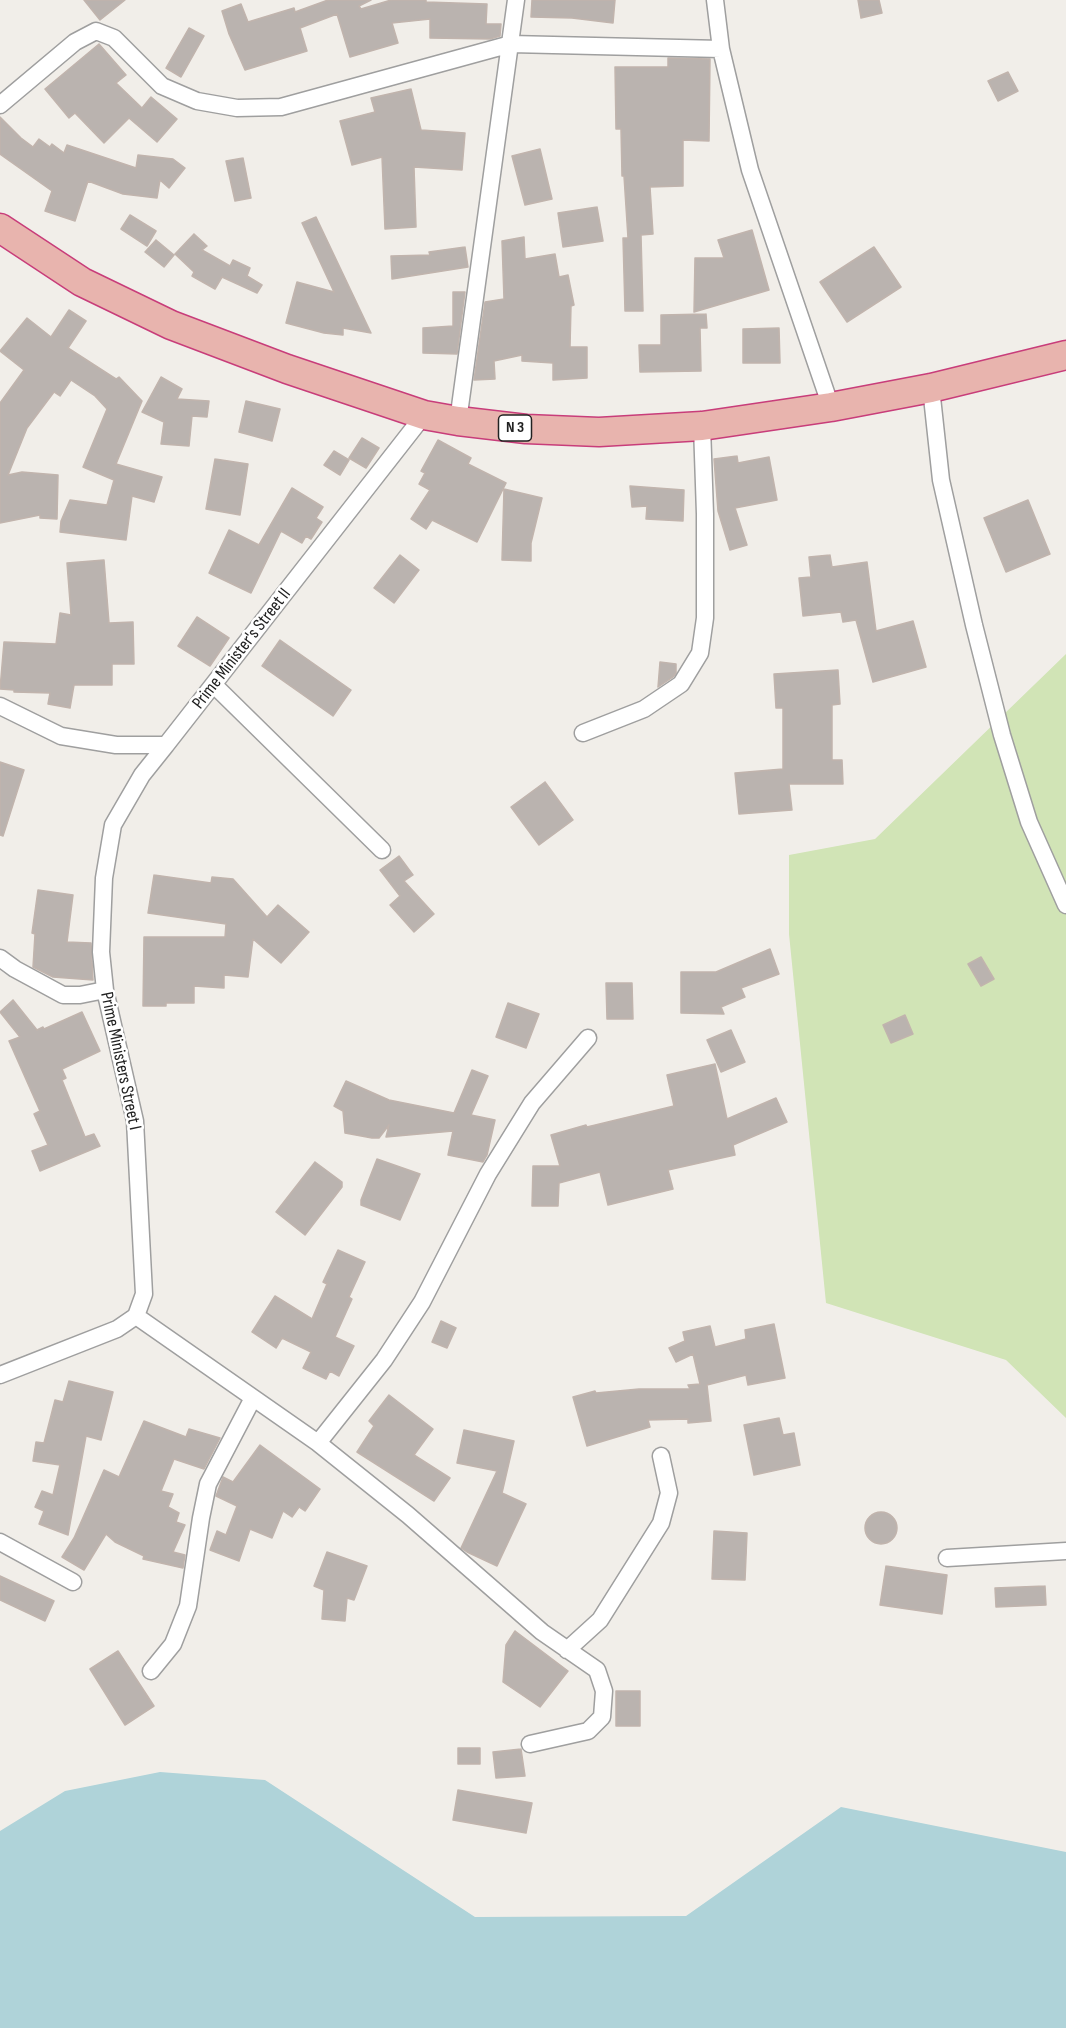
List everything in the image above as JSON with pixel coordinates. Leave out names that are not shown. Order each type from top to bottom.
[{"type":"highway","name":"N 3","points":[[0,228],[82,282],[171,325],[287,369],[424,415],[458,422],[526,429],[599,432],[702,426],[831,407],[931,388],[1066,355]]},
{"type":"street","points":[[458,422],[516,0]]},
{"type":"street","points":[[715,0],[721,49],[750,170],[831,407]]},
{"type":"street","points":[[0,105],[75,42],[96,31],[114,38],[162,86],[197,101],[237,108],[281,107],[511,44],[721,49]]},
{"type":"street","points":[[931,388],[941,480],[1002,735],[1029,822],[1066,905]]},
{"type":"street","name":"Prime Minister's Street II","points":[[166,745],[424,415]]},
{"type":"street","points":[[583,733],[644,709],[681,684],[700,653],[705,618],[702,426]]},
{"type":"street","points":[[214,685],[381,850]]},
{"type":"street","points":[[0,706],[61,736],[116,745],[166,745]]},
{"type":"street","name":"Prime Ministers Street I","points":[[136,1316],[144,1294],[135,1121],[105,990],[101,952],[104,878],[113,825],[141,774],[166,745]]},
{"type":"street","points":[[0,958],[15,969],[63,995],[80,995],[105,990]]},
{"type":"street","points":[[318,1443],[384,1360],[422,1302],[488,1174],[532,1103],[588,1038]]},
{"type":"street","points":[[0,1375],[117,1329],[136,1316],[254,1398],[318,1443],[408,1515],[542,1632],[597,1670],[604,1691],[602,1717],[588,1731],[530,1744]]},
{"type":"street","points":[[151,1671],[173,1644],[188,1606],[208,1484],[254,1398]]},
{"type":"street","points":[[567,1650],[600,1620],[660,1523],[669,1493],[661,1456]]},
{"type":"street","points":[[0,1542],[73,1582]]},
{"type":"street","points":[[947,1558],[1066,1551]]},
{"type":"green space","points":[[1066,654],[1066,1418],[1006,1360],[826,1303],[789,934],[789,855],[875,839]]},
{"type":"water","points":[[160,1772],[265,1780],[475,1917],[686,1916],[841,1807],[1066,1852],[1066,2028],[0,2028],[0,1831],[65,1791]]},
{"type":"building","points":[[84,0],[125,0],[100,20]]},
{"type":"building","points":[[328,0],[371,0],[359,6],[361,9],[391,0],[487,4],[486,24],[501,24],[500,36],[490,39],[430,38],[430,19],[392,23],[398,43],[350,57],[337,14],[300,28],[307,51],[245,70],[229,34],[222,11],[241,4],[248,22],[294,8],[295,12]]},
{"type":"building","points":[[532,0],[615,0],[613,23],[572,18],[531,17]]},
{"type":"building","points":[[858,0],[879,0],[882,13],[861,18]]},
{"type":"building","points":[[189,28],[204,36],[181,77],[166,68]]},
{"type":"building","points":[[99,44],[126,75],[116,83],[142,108],[151,97],[177,119],[157,142],[129,118],[104,143],[75,113],[69,118],[45,89]]},
{"type":"building","points":[[668,58],[710,59],[709,141],[683,140],[683,186],[650,187],[653,234],[641,235],[643,311],[625,311],[623,238],[628,238],[624,176],[622,176],[621,129],[616,129],[615,67],[668,67]]},
{"type":"building","points":[[1008,72],[1018,91],[998,101],[988,81]]},
{"type":"building","points":[[411,89],[421,130],[465,133],[462,170],[414,167],[416,227],[385,229],[382,157],[352,165],[340,121],[375,112],[371,98]]},
{"type":"building","points":[[0,117],[33,147],[39,139],[50,147],[52,144],[64,153],[67,145],[136,168],[138,155],[173,159],[185,168],[169,188],[160,180],[157,198],[123,194],[88,181],[75,221],[45,211],[52,191],[0,154]]},
{"type":"building","points":[[540,149],[552,199],[525,205],[512,156]]},
{"type":"building","points":[[243,158],[251,198],[235,201],[226,161]]},
{"type":"building","points":[[597,207],[603,241],[563,247],[558,213]]},
{"type":"building","points":[[130,215],[156,231],[147,246],[121,229]]},
{"type":"building","points":[[316,217],[371,333],[343,328],[343,335],[324,333],[286,323],[297,282],[334,292],[302,223]]},
{"type":"building","points":[[752,230],[769,290],[694,312],[695,258],[724,258],[718,240]]},
{"type":"building","points":[[194,234],[207,246],[202,250],[230,266],[233,260],[250,268],[247,276],[262,285],[257,293],[222,277],[215,289],[192,276],[194,272],[175,254]]},
{"type":"building","points":[[524,237],[525,259],[555,254],[559,277],[568,275],[574,305],[571,306],[570,347],[587,347],[587,378],[553,380],[553,363],[522,361],[522,355],[494,361],[495,379],[474,380],[485,302],[504,299],[502,241]]},
{"type":"building","points":[[156,240],[174,255],[164,267],[145,252]]},
{"type":"building","points":[[465,247],[468,267],[392,279],[391,256],[430,255],[429,252]]},
{"type":"building","points":[[874,247],[901,287],[847,322],[820,282]]},
{"type":"building","points":[[453,292],[465,292],[457,354],[423,353],[423,328],[453,326]]},
{"type":"building","points":[[69,310],[86,321],[68,348],[116,379],[119,377],[142,401],[116,464],[162,477],[154,502],[132,496],[126,540],[60,532],[61,521],[70,500],[107,505],[114,480],[83,467],[107,409],[95,396],[71,380],[60,396],[54,392],[27,428],[8,475],[22,472],[58,475],[57,519],[40,518],[40,515],[0,523],[0,403],[24,370],[0,351],[27,318],[51,337]]},
{"type":"building","points":[[706,314],[707,328],[700,328],[701,371],[640,372],[639,345],[661,345],[661,315]]},
{"type":"building","points":[[779,328],[780,363],[743,363],[743,329]]},
{"type":"building","points":[[161,377],[182,389],[177,399],[209,401],[207,417],[192,416],[189,446],[161,444],[164,422],[142,412]]},
{"type":"building","points":[[246,401],[280,409],[272,441],[239,432]]},
{"type":"building","points":[[362,438],[379,448],[366,468],[349,458]]},
{"type":"building","points":[[438,440],[471,458],[468,464],[506,483],[477,542],[432,520],[426,529],[411,519],[430,490],[419,484],[425,473],[421,471]]},
{"type":"building","points":[[334,451],[349,460],[340,475],[324,465]]},
{"type":"building","points":[[737,456],[738,463],[769,457],[777,500],[735,508],[747,545],[730,550],[718,511],[714,459]]},
{"type":"building","points":[[215,459],[248,464],[240,515],[206,509]]},
{"type":"building","points":[[630,486],[684,490],[683,521],[646,519],[647,506],[632,507]]},
{"type":"building","points":[[292,488],[323,507],[316,518],[322,522],[311,539],[306,536],[302,543],[281,531],[251,593],[209,573],[229,530],[259,545]]},
{"type":"building","points":[[504,489],[542,498],[531,543],[531,561],[502,560]]},
{"type":"building","points":[[1028,500],[1050,554],[1006,572],[984,518]]},
{"type":"building","points":[[400,555],[419,570],[394,603],[374,588]]},
{"type":"building","points":[[830,555],[832,567],[867,562],[876,631],[913,621],[926,667],[873,682],[856,620],[843,622],[841,612],[803,616],[799,578],[811,577],[809,557]]},
{"type":"building","points":[[104,560],[109,623],[133,622],[134,664],[112,664],[112,685],[74,685],[70,708],[48,704],[50,693],[14,692],[14,690],[0,689],[4,642],[56,644],[60,613],[71,615],[67,563]]},
{"type":"building","points":[[197,617],[229,638],[210,666],[178,646]]},
{"type":"building","points":[[280,640],[351,690],[333,716],[262,666]]},
{"type":"building","points":[[660,662],[676,664],[676,673],[658,687]]},
{"type":"building","points":[[838,670],[840,704],[832,705],[832,760],[842,760],[843,784],[789,784],[792,810],[739,814],[735,773],[783,769],[783,708],[776,708],[774,674]]},
{"type":"building","points":[[0,762],[24,770],[3,836],[0,835]]},
{"type":"building","points":[[545,782],[573,820],[539,845],[511,807]]},
{"type":"building","points":[[399,856],[413,875],[404,881],[434,914],[414,932],[390,905],[400,896],[380,870]]},
{"type":"building","points":[[154,875],[211,883],[212,877],[233,879],[267,917],[278,905],[309,932],[281,963],[253,939],[248,977],[224,975],[224,988],[194,986],[194,1003],[143,1006],[144,937],[225,937],[226,924],[148,913]]},
{"type":"building","points":[[38,890],[73,895],[67,942],[91,943],[93,980],[53,977],[33,967],[35,934],[32,933]]},
{"type":"building","points":[[770,949],[779,974],[741,988],[745,997],[721,1007],[724,1014],[681,1013],[681,972],[716,972]]},
{"type":"building","points":[[981,957],[994,979],[981,986],[968,964]]},
{"type":"building","points":[[606,983],[632,983],[633,1019],[607,1019]]},
{"type":"building","points":[[13,1000],[37,1030],[82,1012],[100,1051],[62,1069],[66,1078],[62,1080],[85,1137],[94,1134],[100,1146],[40,1171],[32,1151],[48,1145],[34,1114],[40,1111],[9,1041],[20,1037],[0,1012]]},
{"type":"building","points":[[508,1003],[539,1014],[526,1048],[496,1037]]},
{"type":"building","points":[[905,1015],[913,1034],[891,1043],[883,1025]]},
{"type":"building","points":[[731,1030],[745,1062],[721,1072],[707,1040]]},
{"type":"building","points":[[715,1064],[727,1119],[776,1098],[787,1122],[733,1145],[735,1155],[668,1170],[673,1189],[608,1205],[600,1172],[559,1183],[558,1206],[532,1206],[533,1166],[560,1166],[551,1135],[674,1106],[667,1075]]},
{"type":"building","points":[[472,1070],[488,1076],[471,1115],[495,1120],[487,1155],[483,1162],[448,1155],[453,1131],[386,1137],[389,1125],[379,1138],[345,1133],[343,1111],[334,1106],[346,1081],[389,1100],[454,1113]]},
{"type":"building","points":[[377,1159],[420,1174],[400,1220],[361,1205]]},
{"type":"building","points":[[315,1162],[342,1182],[342,1187],[305,1235],[276,1212]]},
{"type":"building","points":[[338,1250],[365,1262],[349,1297],[352,1299],[335,1337],[354,1346],[339,1376],[330,1371],[326,1379],[303,1368],[311,1352],[282,1338],[276,1348],[252,1332],[275,1296],[312,1319],[327,1284],[323,1282]]},
{"type":"building","points":[[441,1321],[456,1328],[447,1348],[432,1342]]},
{"type":"building","points":[[774,1324],[785,1378],[748,1385],[746,1375],[707,1385],[711,1421],[688,1423],[688,1419],[648,1420],[650,1427],[587,1446],[573,1397],[595,1391],[596,1393],[639,1389],[690,1389],[688,1385],[700,1384],[693,1354],[676,1362],[669,1348],[685,1341],[683,1332],[710,1326],[715,1347],[746,1339],[745,1330]]},
{"type":"building","points":[[69,1381],[113,1392],[101,1440],[86,1436],[68,1535],[39,1524],[44,1511],[35,1507],[42,1491],[53,1495],[60,1465],[33,1461],[36,1442],[44,1443],[55,1400],[63,1402]]},
{"type":"building","points":[[389,1395],[433,1429],[414,1455],[450,1478],[434,1501],[357,1452],[374,1426],[369,1421]]},
{"type":"building","points":[[779,1418],[783,1435],[794,1433],[800,1465],[754,1475],[744,1425]]},
{"type":"building","points":[[144,1421],[186,1437],[189,1429],[220,1438],[204,1469],[174,1459],[161,1491],[173,1494],[168,1507],[179,1513],[176,1522],[185,1525],[173,1552],[185,1555],[183,1568],[143,1559],[144,1556],[115,1542],[106,1534],[84,1570],[62,1557],[74,1538],[104,1470],[119,1477]]},
{"type":"building","points":[[464,1430],[514,1441],[502,1493],[526,1504],[497,1566],[461,1548],[497,1471],[457,1463]]},
{"type":"building","points":[[260,1445],[320,1489],[305,1511],[299,1507],[292,1517],[283,1511],[272,1538],[250,1529],[239,1561],[210,1550],[217,1531],[226,1535],[237,1506],[216,1496],[223,1477],[233,1482]]},
{"type":"building","points":[[881,1512],[892,1517],[897,1528],[892,1539],[881,1544],[870,1539],[865,1528],[870,1517]]},
{"type":"building","points":[[714,1531],[747,1533],[745,1580],[712,1579]]},
{"type":"building","points":[[327,1552],[367,1566],[354,1600],[347,1598],[345,1621],[322,1619],[324,1590],[314,1586]]},
{"type":"building","points":[[886,1566],[947,1575],[942,1614],[880,1605]]},
{"type":"building","points":[[0,1576],[54,1601],[45,1621],[0,1600]]},
{"type":"building","points":[[1045,1586],[1046,1605],[996,1607],[995,1588]]},
{"type":"building","points":[[515,1631],[568,1671],[540,1707],[503,1682],[506,1645]]},
{"type":"building","points":[[118,1651],[154,1706],[125,1725],[90,1669]]},
{"type":"building","points":[[616,1691],[640,1691],[640,1726],[616,1726]]},
{"type":"building","points":[[458,1748],[480,1748],[480,1764],[458,1764]]},
{"type":"building","points":[[521,1749],[525,1776],[496,1778],[493,1752]]},
{"type":"building","points":[[458,1790],[532,1803],[526,1833],[453,1820]]}]
